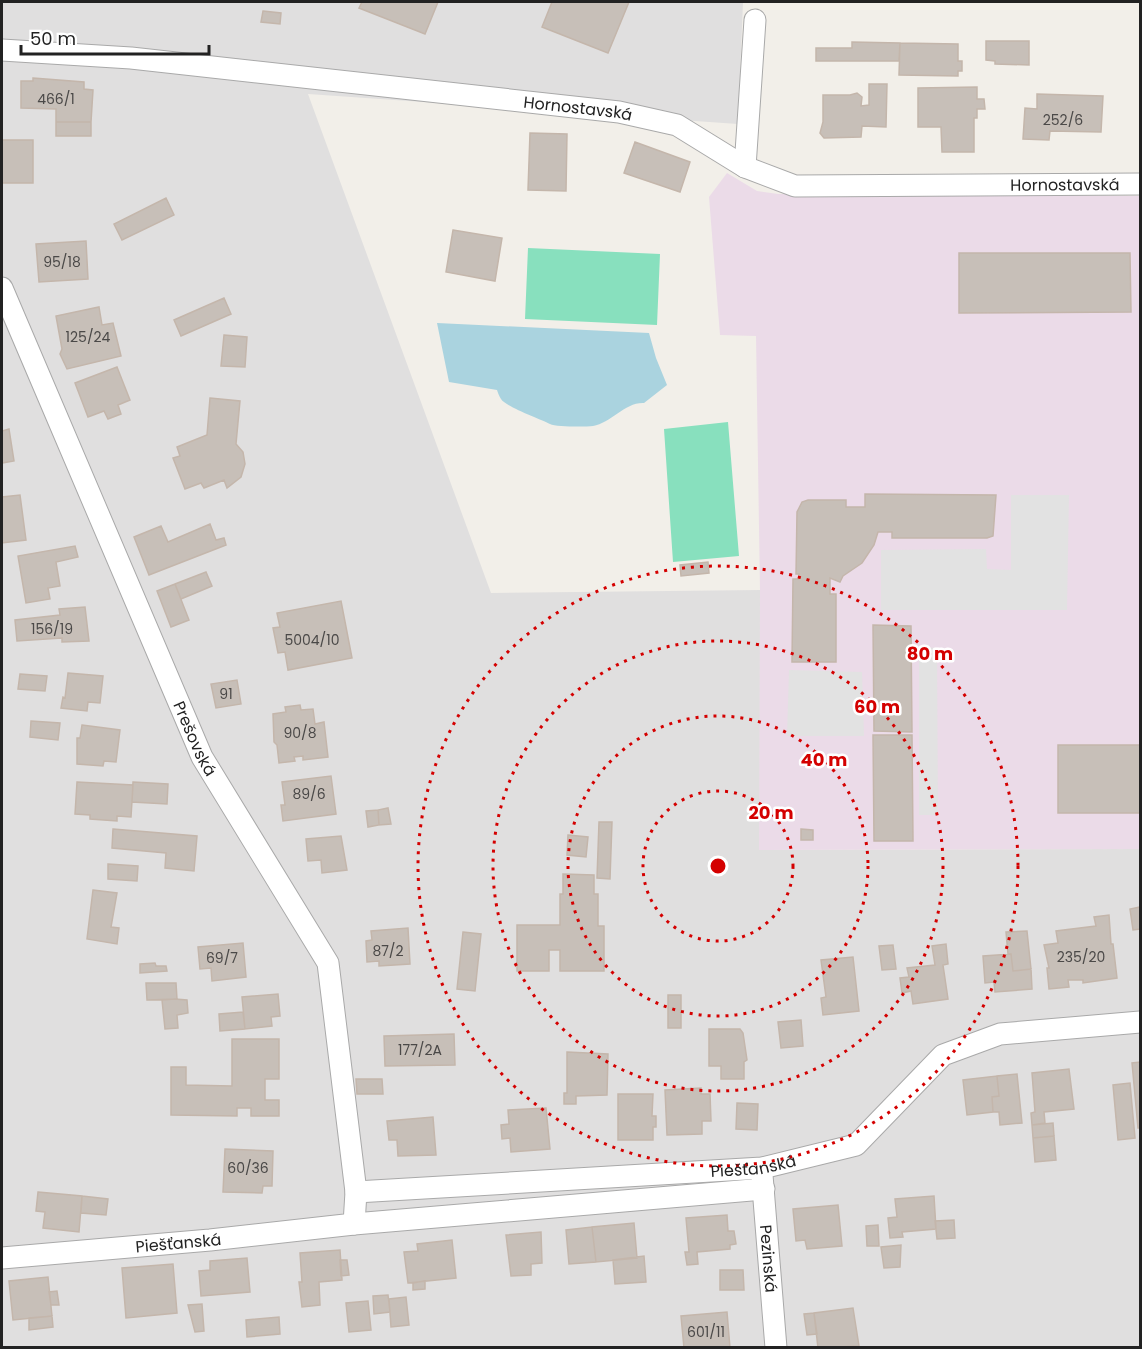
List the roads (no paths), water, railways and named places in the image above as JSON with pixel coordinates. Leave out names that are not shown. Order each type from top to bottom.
[{"type":"street","points":[[745,167],[755,20]]},
{"type":"street","name":"Hornostavská","points":[[2,50],[131,58],[619,112],[677,125],[745,167],[795,186],[1140,184]]},
{"type":"street","name":"Prešovská","points":[[2,288],[202,757],[328,963],[356,1192]]},
{"type":"street","name":"Piešťanská","points":[[2,1258],[210,1240],[763,1179],[856,1145],[943,1055],[1000,1034],[1140,1022]]},
{"type":"street","name":"Piešťanská","points":[[356,1192],[763,1179]]},
{"type":"street","name":"Pezinská","points":[[763,1179],[776,1347]]},
{"type":"street","points":[[354,1224],[356,1192]]},
{"type":"water","points":[[437,323],[649,333],[667,385],[644,403],[624,409],[600,424],[584,427],[553,425],[509,406],[501,399],[497,390],[449,382]]}]
